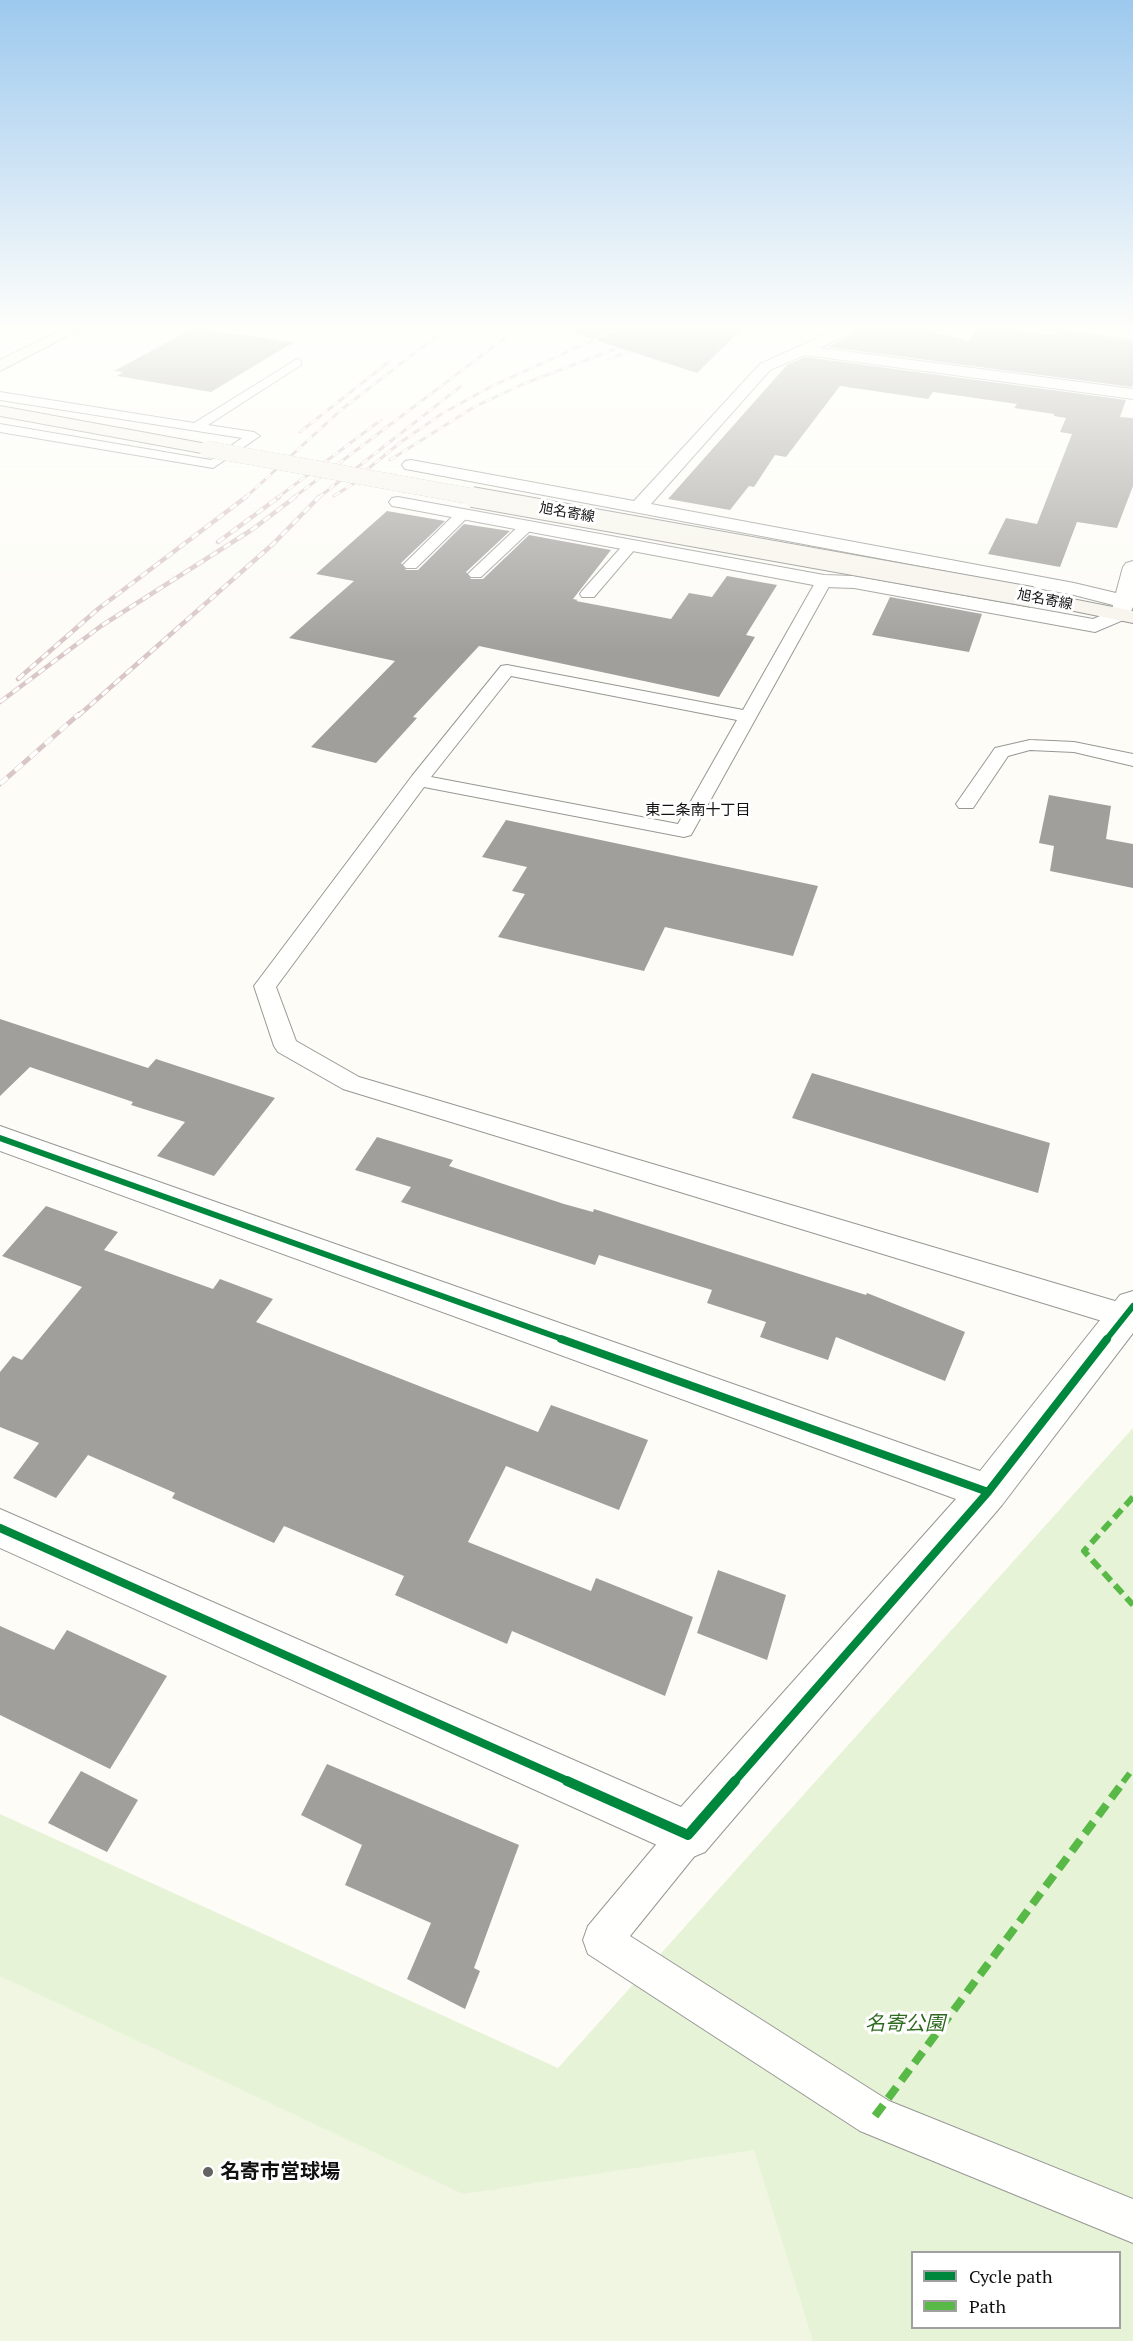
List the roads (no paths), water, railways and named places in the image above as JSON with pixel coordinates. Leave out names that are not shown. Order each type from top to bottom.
[{"type":"main road","name":"旭名寄線","points":[[130,434],[1032,597],[1125,610]]},
{"type":"street","points":[[638,508],[704,434]]},
{"type":"street","points":[[411,465],[1074,588],[1125,610]]},
{"type":"street","points":[[398,502],[824,581],[854,582],[1095,626],[1125,610]]},
{"type":"street","points":[[1125,610],[1133,567]]},
{"type":"street","points":[[0,1138],[988,1492]]},
{"type":"street","points":[[0,1528],[688,1835],[988,1492],[1129,1311]]},
{"type":"lane","points":[[37,434],[213,464],[254,436],[244,434]]},
{"type":"lane","points":[[411,565],[463,514]]},
{"type":"lane","points":[[476,574],[527,526]]},
{"type":"lane","points":[[588,594],[630,546]]},
{"type":"lane","points":[[419,780],[684,831],[824,581]]},
{"type":"lane","points":[[749,717],[507,670],[419,780],[265,986],[286,1046],[351,1083],[1129,1311]]},
{"type":"lane","points":[[966,804],[1001,752],[1030,745],[1074,747],[1133,760]]},
{"type":"lane","points":[[688,1835],[602,1940],[876,2116],[1133,2221]]},
{"type":"railway","points":[[245,498],[314,434]]},
{"type":"railway","points":[[277,498],[362,434]]},
{"type":"railway","points":[[293,498],[377,434]]},
{"type":"railway","points":[[318,498],[400,434]]},
{"type":"railway","points":[[353,481],[412,434]]},
{"type":"railway","points":[[390,460],[431,434]]},
{"type":"railway","points":[[334,496],[362,478]]},
{"type":"railway","points":[[18,679],[98,609],[246,497]]},
{"type":"railway","points":[[218,542],[279,497]]},
{"type":"railway","points":[[0,702],[101,626],[253,529],[295,497]]},
{"type":"railway","points":[[78,716],[273,544],[318,498]]},
{"type":"railway","points":[[0,784],[79,714]]},
{"type":"place","name":"名寄市営球場","points":[[208,2172]]},
{"type":"district","name":"東二条南十丁目","points":[[698,811]]},
{"type":"park label","name":"名寄公園","points":[[905,2024]]}]
